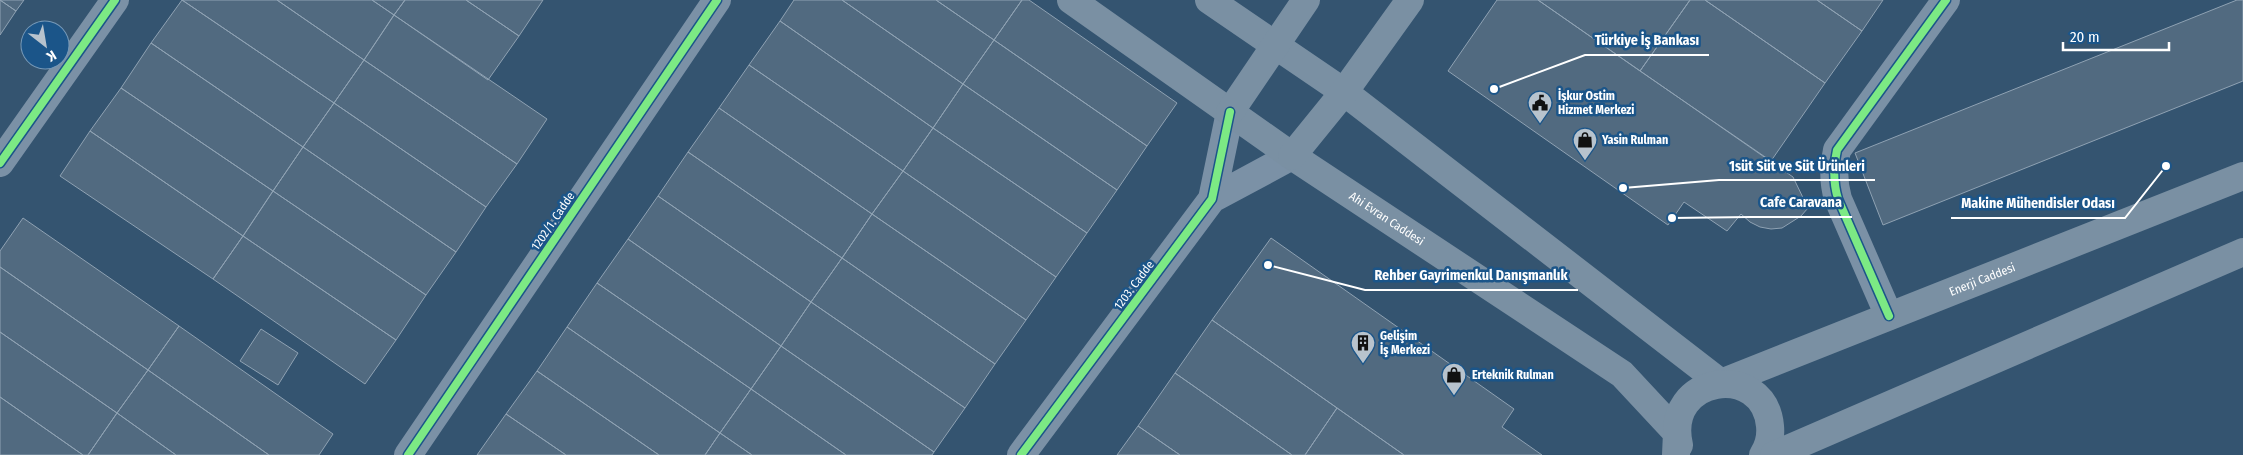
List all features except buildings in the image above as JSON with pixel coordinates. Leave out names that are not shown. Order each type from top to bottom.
[{"type":"main road","name":"Ahi Evran Caddesi","points":[[1071,0],[1292,156],[1622,374],[1679,448]]},
{"type":"main road","points":[[1209,0],[1344,92],[1721,383],[1737,385],[1751,392],[1762,402],[1769,417],[1771,432],[1768,448],[1763,455]]},
{"type":"main road","name":"1203. Cadde","points":[[1230,112],[1306,0]]},
{"type":"main road","name":"1203. Cadde","points":[[1292,156],[1344,92],[1410,0]]},
{"type":"main road","name":"Enerji Caddesi","points":[[1679,448],[1678,418],[1684,405],[1694,394],[1707,386],[1721,383],[2243,176]]},
{"type":"main road","points":[[1774,455],[2243,252]]},
{"type":"street","points":[[0,163],[115,0]]},
{"type":"street","name":"1202/1. Cadde","points":[[408,455],[716,0]]},
{"type":"street","points":[[1888,316],[1838,199],[1834,185],[1834,161],[1837,150],[1946,0]]},
{"type":"street","name":"1203. Cadde","points":[[1212,199],[1230,112]]},
{"type":"street","name":"1203. Cadde","points":[[1021,455],[1212,199],[1292,156]]},
{"type":"cycle path","points":[[0,163],[115,0]]},
{"type":"cycle path","points":[[408,455],[717,0]]},
{"type":"cycle path","points":[[1889,316],[1836,193],[1834,168],[1837,150],[1946,0]]},
{"type":"cycle path","points":[[1021,455],[1212,199],[1230,112]]},
{"type":"place","name":"Türkiye İş Bankası","points":[[1494,89]]},
{"type":"place","name":"İşkur Ostim Hizmet Merkezi","points":[[1540,124]]},
{"type":"place","name":"Yasin Rulman","points":[[1585,161]]},
{"type":"place","name":"Makine Mühendisler Odası","points":[[2166,166]]},
{"type":"place","name":"1süt Süt ve Süt Ürünleri","points":[[1623,188]]},
{"type":"place","name":"Cafe Caravana","points":[[1672,218]]},
{"type":"place","name":"Rehber Gayrimenkul Danışmanlık","points":[[1268,265]]},
{"type":"place","name":"Gelişim İş Merkezi","points":[[1363,364]]},
{"type":"place","name":"Erteknik Rulman","points":[[1454,396]]}]
